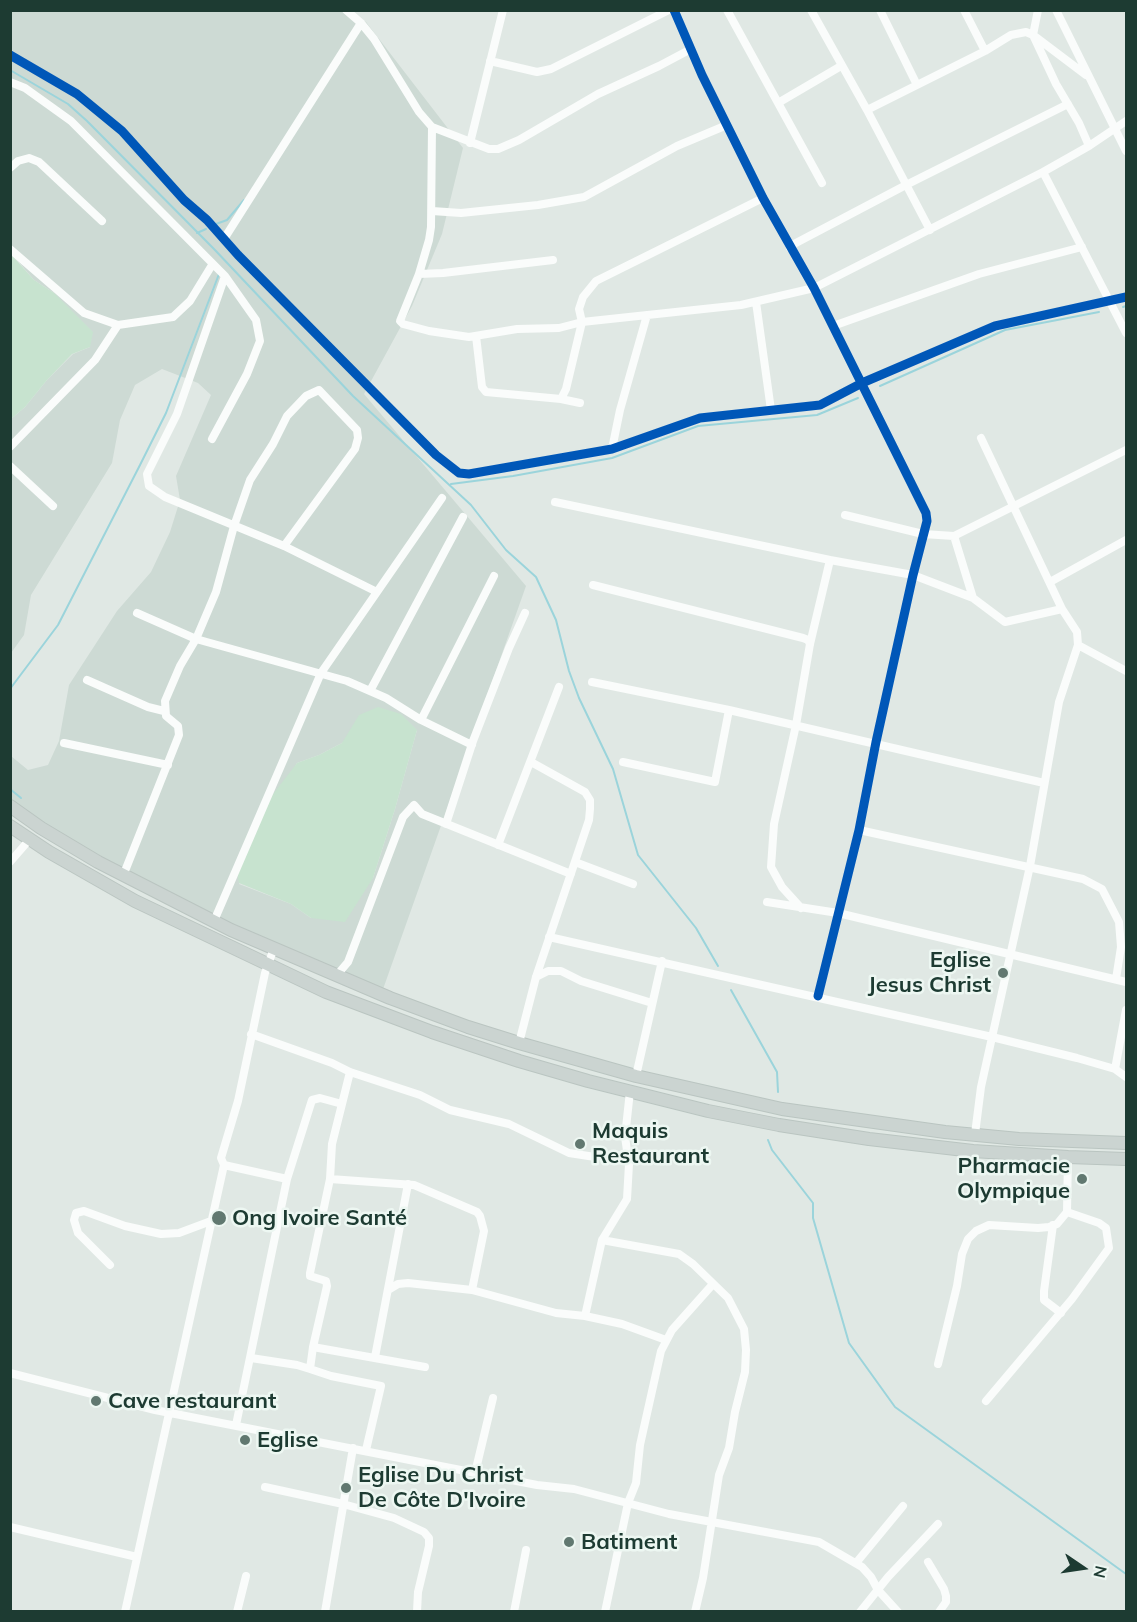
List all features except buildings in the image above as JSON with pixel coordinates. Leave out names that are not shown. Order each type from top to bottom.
[{"type":"main road","points":[[10,806],[41,828],[123,876],[214,921],[429,1012],[519,1043],[636,1076],[782,1109],[975,1134],[1126,1143]]},
{"type":"main road","points":[[10,826],[135,902],[326,992],[432,1032],[519,1061],[708,1111],[869,1139],[973,1151],[1126,1159]]},
{"type":"street","points":[[346,10],[374,39],[419,112],[432,127],[489,149],[502,148],[598,94],[659,66],[691,48]]},
{"type":"street","points":[[470,143],[503,10]]},
{"type":"street","points":[[490,61],[537,72],[551,69],[669,10]]},
{"type":"street","points":[[674,10],[727,125],[790,249],[814,288],[926,513],[927,521],[876,742],[859,830],[818,996]]},
{"type":"street","points":[[727,10],[822,183]]},
{"type":"street","points":[[812,10],[930,230]]},
{"type":"street","points":[[880,10],[916,85]]},
{"type":"street","points":[[964,10],[985,51]]},
{"type":"street","points":[[1038,10],[1033,35],[1089,146]]},
{"type":"street","points":[[1056,10],[1126,151]]},
{"type":"street","points":[[224,239],[361,23]]},
{"type":"street","points":[[867,110],[1020,32],[1033,35],[1089,78]]},
{"type":"street","points":[[10,55],[29,64],[76,94],[122,131],[184,200],[207,220],[436,455],[459,473],[469,474],[612,449],[700,418],[820,405],[862,383],[995,326],[1126,297]]},
{"type":"street","points":[[778,103],[841,66]]},
{"type":"street","points":[[10,82],[25,88],[71,121],[225,276],[256,320],[260,340],[247,374],[212,439]]},
{"type":"street","points":[[790,249],[794,244],[906,185],[1068,104]]},
{"type":"street","points":[[432,127],[432,211],[436,226],[401,315],[401,323],[464,337],[517,328],[559,328],[582,322],[756,302],[814,288],[1043,172],[1089,146],[1126,120]]},
{"type":"street","points":[[432,211],[461,213],[538,205],[584,197],[677,146],[727,125]]},
{"type":"street","points":[[10,168],[18,161],[29,158],[39,162],[102,221]]},
{"type":"street","points":[[1043,172],[1126,333]]},
{"type":"street","points":[[561,399],[566,389],[582,322],[579,309],[583,297],[596,281],[764,198]]},
{"type":"street","points":[[833,326],[969,277],[1082,247]]},
{"type":"street","points":[[10,249],[84,313],[118,325],[173,317],[190,301],[212,265]]},
{"type":"street","points":[[419,274],[553,260]]},
{"type":"street","points":[[225,276],[177,414],[147,474],[149,486],[165,497],[284,546],[377,592]]},
{"type":"street","points":[[756,302],[771,410]]},
{"type":"street","points":[[612,449],[620,410],[648,315]]},
{"type":"street","points":[[10,447],[95,360],[118,325]]},
{"type":"street","points":[[477,336],[482,387],[486,392],[580,403]]},
{"type":"street","points":[[123,876],[180,731],[178,726],[166,716],[165,701],[180,666],[196,639],[216,592],[234,526],[250,480],[287,417],[306,396],[319,390],[357,430],[358,438],[355,448],[284,546]]},
{"type":"street","points":[[975,1134],[981,1087],[1030,866],[1059,702],[1078,645],[1077,632],[1062,609],[981,438]]},
{"type":"street","points":[[845,515],[923,534],[954,536],[1126,450]]},
{"type":"street","points":[[10,466],[53,506]]},
{"type":"street","points":[[214,921],[321,673],[442,498]]},
{"type":"street","points":[[555,502],[830,560],[913,574],[973,598],[1005,622],[1062,609]]},
{"type":"street","points":[[370,691],[463,517]]},
{"type":"street","points":[[954,536],[973,598]]},
{"type":"street","points":[[1050,582],[1126,540]]},
{"type":"street","points":[[801,908],[782,887],[771,867],[774,824],[796,725],[810,644],[830,560]]},
{"type":"street","points":[[421,720],[494,576]]},
{"type":"street","points":[[593,585],[803,638],[810,644]]},
{"type":"street","points":[[137,613],[196,639],[347,681],[398,705],[421,720],[472,745]]},
{"type":"street","points":[[446,824],[472,745],[509,648],[525,614]]},
{"type":"street","points":[[1078,645],[1126,670]]},
{"type":"street","points":[[87,680],[148,707],[164,711]]},
{"type":"street","points":[[592,682],[876,742],[1044,783]]},
{"type":"street","points":[[498,845],[559,687]]},
{"type":"street","points":[[624,762],[715,782],[729,710]]},
{"type":"street","points":[[64,743],[168,765]]},
{"type":"street","points":[[519,1043],[536,977],[589,820],[590,800],[585,792],[531,762]]},
{"type":"street","points":[[337,975],[348,962],[404,817],[414,805],[422,814],[571,874]]},
{"type":"street","points":[[859,830],[1083,879],[1102,890],[1119,922],[1121,946],[1116,979]]},
{"type":"street","points":[[10,862],[30,839]]},
{"type":"street","points":[[575,862],[633,884]]},
{"type":"street","points":[[767,902],[838,913],[1126,982]]},
{"type":"street","points":[[549,937],[992,1037],[1115,1069],[1126,1077]]},
{"type":"street","points":[[125,1611],[224,1165],[221,1158],[238,1101],[267,964],[274,948]]},
{"type":"street","points":[[636,1076],[662,962]]},
{"type":"street","points":[[536,977],[548,971],[561,971],[581,981],[652,1003]]},
{"type":"street","points":[[1115,1069],[1126,1010]]},
{"type":"street","points":[[251,1034],[332,1063],[350,1072],[420,1095],[450,1110],[509,1124],[569,1153],[595,1157]]},
{"type":"street","points":[[310,1369],[327,1286],[326,1281],[310,1276],[310,1273],[330,1179],[332,1144],[350,1072]]},
{"type":"street","points":[[585,1316],[602,1240],[627,1198],[629,1164],[625,1137],[630,1091]]},
{"type":"street","points":[[236,1425],[287,1179],[312,1100],[320,1098],[342,1104]]},
{"type":"street","points":[[938,1364],[957,1286],[962,1254],[968,1239],[976,1231],[989,1225],[1038,1228],[1057,1224],[1066,1212],[1068,1157]]},
{"type":"street","points":[[224,1165],[287,1179]]},
{"type":"street","points":[[330,1179],[408,1184],[477,1212],[484,1230],[472,1290]]},
{"type":"street","points":[[375,1357],[408,1184]]},
{"type":"street","points":[[110,1265],[78,1233],[74,1220],[76,1213],[84,1211],[125,1226],[161,1234],[179,1233],[211,1221]]},
{"type":"street","points":[[986,1401],[1061,1312],[1109,1246],[1106,1228],[1099,1223],[1066,1212]]},
{"type":"street","points":[[1053,1225],[1044,1300],[1061,1312]]},
{"type":"street","points":[[602,1240],[679,1254],[693,1264],[728,1298],[744,1329],[745,1372],[729,1448],[719,1474],[703,1578],[695,1611]]},
{"type":"street","points":[[388,1290],[398,1284],[408,1283],[472,1290],[556,1313],[585,1316],[622,1324],[666,1340]]},
{"type":"street","points":[[605,1611],[628,1503],[636,1484],[640,1444],[655,1369],[672,1330],[713,1284]]},
{"type":"street","points":[[313,1347],[425,1367]]},
{"type":"street","points":[[251,1358],[297,1365],[331,1376],[381,1386],[366,1450]]},
{"type":"street","points":[[10,1373],[127,1404],[537,1485],[574,1489],[711,1523],[819,1542],[856,1563],[872,1577],[878,1590],[898,1611]]},
{"type":"street","points":[[475,1473],[493,1398]]},
{"type":"street","points":[[325,1611],[353,1448]]},
{"type":"street","points":[[265,1487],[343,1504],[403,1521],[424,1532],[429,1538],[418,1592],[417,1611]]},
{"type":"street","points":[[856,1563],[903,1506]]},
{"type":"street","points":[[860,1611],[938,1524]]},
{"type":"street","points":[[10,1527],[137,1557]]},
{"type":"street","points":[[514,1611],[526,1550]]},
{"type":"street","points":[[928,1562],[946,1596],[946,1602],[939,1611]]},
{"type":"street","points":[[237,1611],[246,1576]]},
{"type":"shaded area","points":[[11,11],[348,11],[366,22],[463,148],[442,234],[412,306],[364,394],[526,586],[382,992],[272,948],[11,808],[11,756],[28,770],[48,765],[59,741],[69,685],[117,611],[151,572],[170,532],[180,500],[176,476],[211,395],[198,383],[162,369],[135,385],[120,420],[112,463],[31,595],[24,635],[11,653],[11,419],[25,407],[47,380],[73,354],[90,347],[54,293],[34,280],[11,253]],"holes":[[[417,730],[373,878],[311,918],[291,904],[239,884],[297,763],[342,743]]]},
{"type":"green space","points":[[10,253],[34,280],[54,293],[93,332],[90,347],[72,354],[25,407],[11,419]]},
{"type":"green space","points":[[378,707],[401,714],[417,730],[373,878],[345,922],[311,918],[291,904],[239,883],[236,868],[246,836],[270,798],[297,763],[342,743],[359,715]]},
{"type":"waterway","points":[[10,70],[68,104],[87,121],[214,249],[353,396],[471,505],[506,550],[536,577],[556,620],[569,671],[579,698],[613,769],[638,855],[696,928],[718,966]]},
{"type":"waterway","points":[[216,224],[227,220],[244,200]]},
{"type":"waterway","points":[[197,233],[206,229]]},
{"type":"waterway","points":[[10,689],[58,625],[140,465],[166,413],[219,274]]},
{"type":"waterway","points":[[880,386],[1005,330],[1099,312]]},
{"type":"waterway","points":[[451,484],[513,476],[612,458],[698,426],[817,415],[858,398]]},
{"type":"waterway","points":[[10,789],[21,798]]},
{"type":"waterway","points":[[731,990],[777,1072],[778,1092]]},
{"type":"waterway","points":[[768,1140],[772,1150],[813,1203],[813,1218],[849,1343],[895,1407],[1126,1574]]},
{"type":"cycle path","points":[[674,10],[702,75],[763,198],[814,288],[926,513],[927,521],[876,742],[859,830],[818,996]]},
{"type":"cycle path","points":[[10,55],[77,94],[122,131],[184,200],[207,220],[238,255],[436,455],[459,473],[469,474],[612,449],[700,418],[820,405],[862,383],[995,326],[1126,297]]},
{"type":"place","name":"Eglise Jesus Christ","points":[[1003,973]]},
{"type":"place","name":"Maquis Restaurant","points":[[580,1144]]},
{"type":"place","name":"Pharmacie Olympique","points":[[1082,1179]]},
{"type":"place","name":"Ong Ivoire Santé","points":[[219,1218]]},
{"type":"place","name":"Cave restaurant","points":[[96,1401]]},
{"type":"place","name":"Eglise","points":[[245,1440]]},
{"type":"place","name":"Eglise Du Christ De Côte D'Ivoire","points":[[346,1488]]},
{"type":"place","name":"Batiment","points":[[569,1542]]}]
